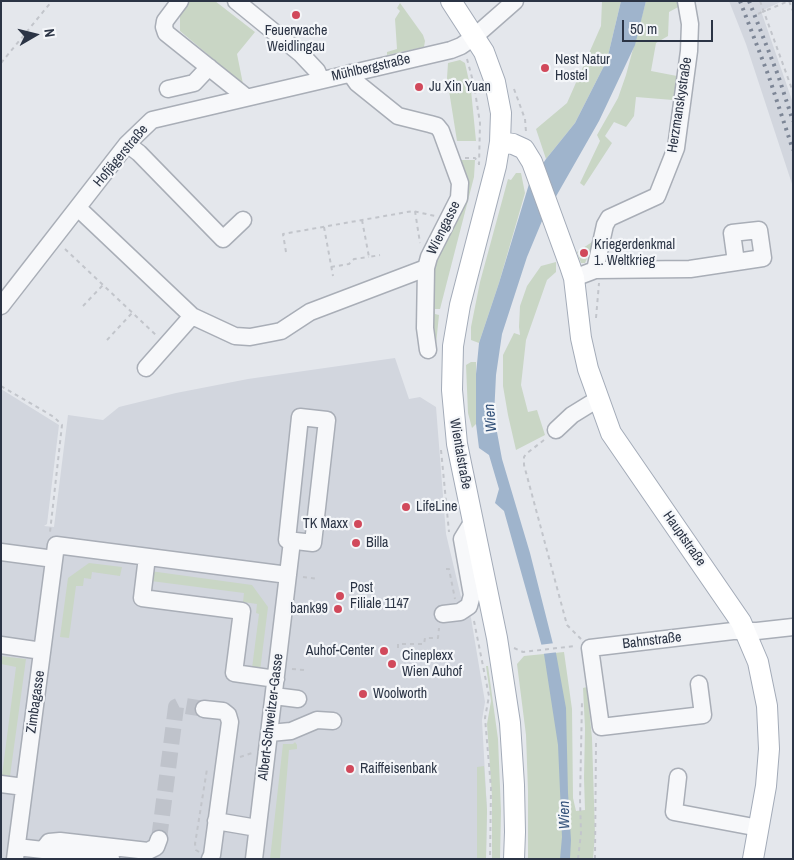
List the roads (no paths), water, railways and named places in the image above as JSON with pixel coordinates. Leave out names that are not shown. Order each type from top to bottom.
[{"type":"main road","points":[[451,1],[474,37]]},
{"type":"main road","name":"Wientalstraße","points":[[474,37],[484,52],[496,88],[501,113],[500,142],[494,174],[463,287],[453,346],[453,412],[457,444],[497,638],[510,723],[514,785],[514,859]]},
{"type":"main road","name":"Hauptstraße","points":[[500,142],[513,144],[524,150],[532,162],[574,278],[581,338],[588,369],[611,433],[746,631],[758,662],[764,685],[769,727],[766,786],[753,859]]},
{"type":"street","points":[[180,1],[165,20],[164,27],[166,33],[246,97]]},
{"type":"street","name":"Mühlbergstraße","points":[[236,1],[301,54],[316,71],[321,80],[451,50],[461,46],[515,1]]},
{"type":"street","name":"Herzmanskystraße","points":[[598,275],[606,221],[613,215],[657,196],[676,148],[689,50],[690,24],[686,1]]},
{"type":"street","points":[[168,90],[194,83],[209,67]]},
{"type":"street","name":"Wiengasse","points":[[350,73],[357,83],[398,116],[437,126],[441,131],[460,183],[459,198],[428,262],[425,328],[428,350]]},
{"type":"street","name":"Hofjägerstraße","points":[[1,306],[127,144],[152,120],[321,80]]},
{"type":"street","points":[[127,144],[139,153],[223,239],[243,220]]},
{"type":"street","points":[[78,208],[192,316],[235,336],[250,337],[281,331],[310,312],[428,262]]},
{"type":"street","points":[[574,278],[690,269],[736,262]]},
{"type":"street","points":[[146,368],[192,316]]},
{"type":"street","points":[[556,430],[572,415],[598,399]]},
{"type":"street","name":"Albert-Schweitzer-Gasse","points":[[300,417],[327,420],[313,544],[292,541],[287,540],[300,417]]},
{"type":"street","points":[[450,609],[460,612],[469,606],[472,595],[462,539],[472,521]]},
{"type":"street","name":"Albert-Schweitzer-Gasse","points":[[254,859],[292,541]]},
{"type":"street","points":[[1,552],[55,552],[147,557],[288,575]]},
{"type":"street","name":"Zimbagasse","points":[[16,853],[55,552]]},
{"type":"street","points":[[147,557],[142,598],[242,611],[234,673],[276,679]]},
{"type":"street","name":"Bahnstraße","points":[[699,684],[703,715],[601,728],[583,647],[732,631],[793,627]]},
{"type":"street","points":[[1,645],[42,651]]},
{"type":"street","points":[[274,696],[298,699]]},
{"type":"street","points":[[204,708],[223,711],[228,715],[230,722],[210,859]]},
{"type":"street","points":[[270,733],[291,731],[317,720],[333,721]]},
{"type":"street","points":[[678,777],[674,812],[759,828]]},
{"type":"street","points":[[1,784],[24,787]]},
{"type":"street","points":[[216,821],[257,828]]},
{"type":"street","points":[[43,850],[49,842],[60,841],[148,851],[156,847],[159,839]]},
{"type":"street","points":[[16,853],[43,850],[117,859]]},
{"type":"water","name":"Wien","points":[[621,1],[646,1],[635,45],[599,121],[542,221],[527,257],[502,334],[496,375],[494,416],[502,459],[530,553],[556,653],[566,708],[571,840],[570,859],[560,859],[562,837],[558,745],[544,654],[504,511],[495,503],[499,489],[489,455],[479,448],[476,424],[476,374],[479,343],[529,184],[575,123],[607,60]]},
{"type":"tunnel","points":[[159,839],[176,707],[180,705],[204,709]]},
{"type":"railway","points":[[740,1],[769,77],[793,150]]},
{"type":"railway","points":[[749,1],[778,75],[793,121]]},
{"type":"place","name":"Feuerwache Weidlingau","points":[[296,15]]},
{"type":"place","name":"Nest Natur Hostel","points":[[545,68]]},
{"type":"place","name":"Ju Xin Yuan","points":[[419,87]]},
{"type":"place","name":"Kriegerdenkmal 1. Weltkrieg","points":[[584,253]]},
{"type":"place","name":"LifeLine","points":[[406,507]]},
{"type":"place","name":"TK Maxx","points":[[358,524]]},
{"type":"place","name":"Billa","points":[[356,543]]},
{"type":"place","name":"Post Filiale 1147","points":[[340,596]]},
{"type":"place","name":"bank99","points":[[338,609]]},
{"type":"place","name":"Auhof-Center","points":[[384,651]]},
{"type":"place","name":"Cineplexx Wien Auhof","points":[[392,664]]},
{"type":"place","name":"Woolworth","points":[[363,694]]},
{"type":"place","name":"Raiffeisenbank","points":[[350,769]]}]
